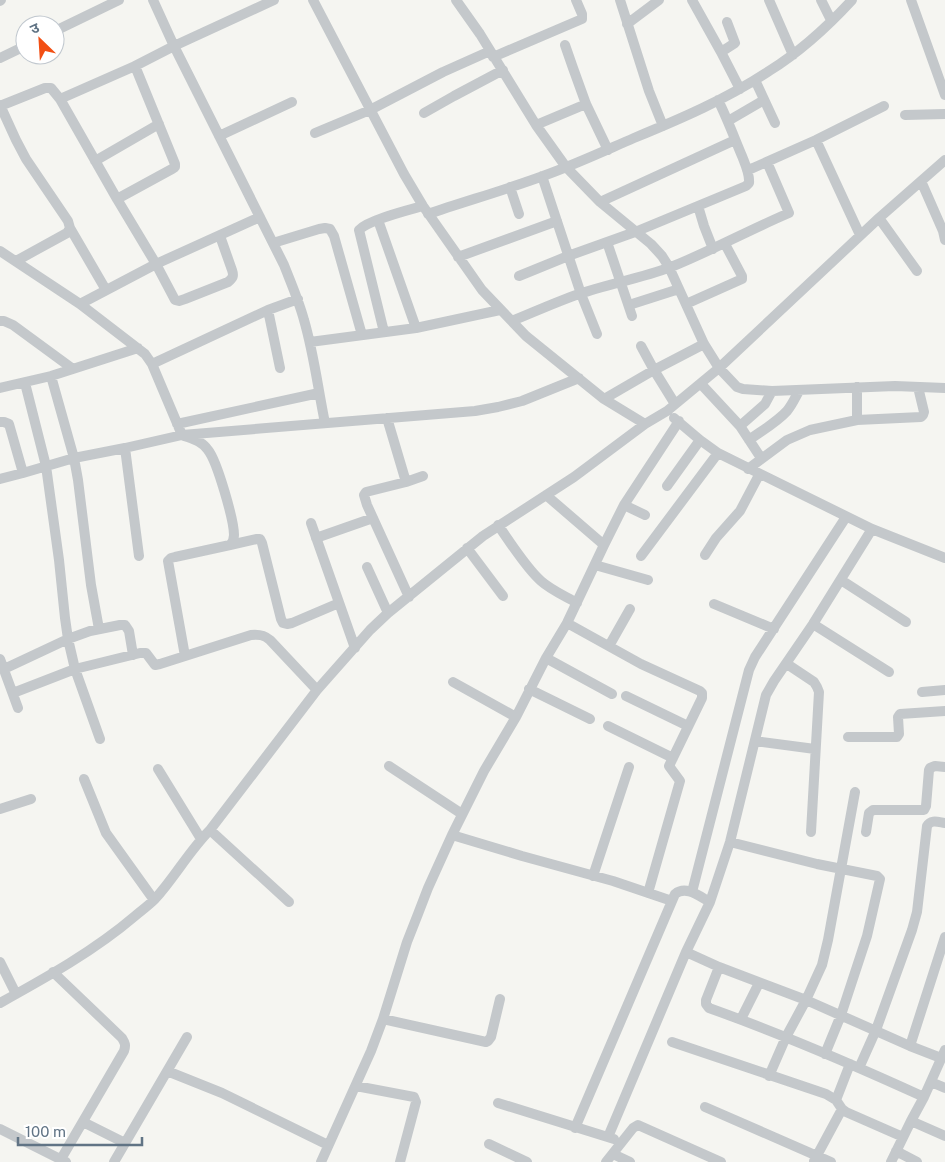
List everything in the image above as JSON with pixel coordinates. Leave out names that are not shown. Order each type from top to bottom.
[{"type":"street","points":[[153,0],[174,46],[284,265],[298,299],[310,342],[325,423]]},
{"type":"street","points":[[60,99],[135,66],[274,0]]},
{"type":"street","points":[[313,0],[404,174],[426,210],[482,290],[526,336],[604,400],[645,424]]},
{"type":"street","points":[[456,0],[480,34],[536,125],[566,167],[600,202],[651,244],[662,256],[669,267],[704,344],[720,368],[737,387],[772,391],[857,387],[918,386],[945,388]]},
{"type":"street","points":[[315,133],[370,110],[443,72],[582,19],[582,14],[576,0]]},
{"type":"street","points":[[620,0],[663,126]]},
{"type":"street","points":[[627,24],[659,0]]},
{"type":"street","points":[[692,0],[740,89]]},
{"type":"street","points":[[769,0],[793,55]]},
{"type":"street","points":[[822,0],[831,20]]},
{"type":"street","points":[[384,332],[360,230],[363,226],[378,220],[426,210],[510,187],[566,167],[663,126],[740,89],[769,72],[793,55],[852,0]]},
{"type":"street","points":[[911,0],[942,79],[945,95]]},
{"type":"street","points":[[65,26],[115,1]]},
{"type":"street","points":[[721,52],[735,43],[727,22]]},
{"type":"street","points":[[566,45],[586,104],[608,150]]},
{"type":"street","points":[[0,58],[15,51]]},
{"type":"street","points":[[117,199],[175,167],[176,164],[135,66]]},
{"type":"street","points":[[424,113],[503,70]]},
{"type":"street","points":[[755,80],[775,123]]},
{"type":"street","points":[[106,290],[70,228],[68,221],[26,159],[0,106],[48,88],[54,91],[156,264],[175,300],[185,299],[232,279],[233,275],[220,236]]},
{"type":"street","points":[[519,276],[635,232],[746,186],[750,178],[718,100]]},
{"type":"street","points":[[728,121],[764,100]]},
{"type":"street","points":[[219,136],[292,102]]},
{"type":"street","points":[[536,125],[586,104]]},
{"type":"street","points":[[747,170],[816,140],[884,106]]},
{"type":"street","points":[[905,115],[945,114]]},
{"type":"street","points":[[95,160],[159,124]]},
{"type":"street","points":[[600,202],[736,140]]},
{"type":"street","points":[[816,140],[860,235]]},
{"type":"street","points":[[0,1003],[88,952],[116,932],[154,900],[317,690],[388,613],[467,548],[574,477],[645,424],[667,411],[701,384],[860,235],[945,160]]},
{"type":"street","points":[[512,321],[581,294],[669,267],[725,244],[758,226],[789,213],[767,162]]},
{"type":"street","points":[[542,176],[581,294],[597,334]]},
{"type":"street","points":[[921,181],[943,231],[945,240]]},
{"type":"street","points":[[510,187],[520,214]]},
{"type":"street","points":[[698,206],[713,249]]},
{"type":"street","points":[[80,304],[156,264],[260,217]]},
{"type":"street","points":[[879,218],[918,271]]},
{"type":"street","points":[[378,220],[416,328]]},
{"type":"street","points":[[458,257],[558,221]]},
{"type":"street","points":[[16,261],[67,233],[70,228]]},
{"type":"street","points":[[273,243],[318,229],[330,229],[334,236],[362,335]]},
{"type":"street","points":[[607,242],[631,311],[679,288]]},
{"type":"street","points":[[686,304],[742,279],[725,244]]},
{"type":"street","points":[[0,251],[80,304],[145,354],[152,364],[182,435],[201,442],[214,459],[234,534],[234,541],[230,545]]},
{"type":"street","points":[[152,364],[268,310],[298,299]]},
{"type":"street","points":[[268,310],[280,368]]},
{"type":"street","points":[[310,342],[416,328],[500,310]]},
{"type":"street","points":[[0,321],[13,326],[73,369]]},
{"type":"street","points":[[604,400],[654,370],[704,344]]},
{"type":"street","points":[[641,346],[675,404]]},
{"type":"street","points":[[0,388],[51,376],[138,348]]},
{"type":"street","points":[[51,376],[74,458],[82,504],[91,585],[99,629]]},
{"type":"street","points":[[0,479],[74,458],[182,435],[476,411],[522,401],[578,378]]},
{"type":"street","points":[[25,383],[46,466],[68,638],[76,669],[100,739]]},
{"type":"street","points":[[701,384],[740,426],[762,458]]},
{"type":"street","points":[[748,469],[787,440],[810,430],[857,420],[920,417],[924,412],[918,386]]},
{"type":"street","points":[[857,387],[857,420]]},
{"type":"street","points":[[740,426],[765,404],[772,391]]},
{"type":"street","points":[[749,440],[787,411],[799,391]]},
{"type":"street","points":[[177,424],[319,394]]},
{"type":"street","points":[[667,411],[718,454],[872,529],[945,558]]},
{"type":"street","points":[[387,418],[406,482]]},
{"type":"street","points":[[321,1162],[371,1051],[407,942],[452,834],[484,771],[567,623],[624,505],[679,421]]},
{"type":"street","points":[[0,422],[9,424],[23,473]]},
{"type":"street","points":[[667,486],[700,440]]},
{"type":"street","points":[[126,448],[139,556]]},
{"type":"street","points":[[641,556],[718,454]]},
{"type":"street","points":[[705,555],[716,538],[740,511],[759,474]]},
{"type":"street","points":[[409,597],[366,505],[364,495],[366,492],[423,476]]},
{"type":"street","points":[[546,495],[604,545]]},
{"type":"street","points":[[624,505],[645,515]]},
{"type":"street","points":[[692,892],[746,681],[755,657],[846,516]]},
{"type":"street","points":[[316,538],[373,518]]},
{"type":"street","points":[[311,523],[355,648]]},
{"type":"street","points":[[498,526],[539,580],[577,603]]},
{"type":"street","points":[[608,1137],[686,952],[710,902],[730,842],[766,695],[814,624],[872,529]]},
{"type":"street","points":[[185,656],[168,561],[171,558],[260,539],[283,623],[287,624],[339,603]]},
{"type":"street","points":[[467,548],[502,596]]},
{"type":"street","points":[[595,565],[648,580]]},
{"type":"street","points":[[367,567],[388,613]]},
{"type":"street","points":[[841,580],[906,622]]},
{"type":"street","points":[[714,604],[774,630]]},
{"type":"street","points":[[609,646],[630,609]]},
{"type":"street","points":[[567,623],[641,664],[702,693],[702,698],[670,766],[680,781],[648,893]]},
{"type":"street","points":[[814,624],[888,672]]},
{"type":"street","points":[[18,708],[2,664],[68,638],[120,625],[125,625],[129,631],[133,655]]},
{"type":"street","points":[[13,693],[76,669],[140,653],[146,653],[155,665],[258,634],[270,640],[317,690]]},
{"type":"street","points":[[546,658],[612,694]]},
{"type":"street","points":[[787,664],[814,682],[820,699],[815,749],[811,832]]},
{"type":"street","points":[[453,682],[516,717]]},
{"type":"street","points":[[530,689],[590,719]]},
{"type":"street","points":[[922,692],[945,690]]},
{"type":"street","points":[[626,696],[688,726]]},
{"type":"street","points":[[848,737],[895,738],[899,734],[898,717],[900,714],[945,711]]},
{"type":"street","points":[[608,726],[673,758]]},
{"type":"street","points":[[755,741],[815,749]]},
{"type":"street","points":[[389,766],[462,814]]},
{"type":"street","points":[[866,832],[868,816],[871,811],[924,810],[926,806],[928,770],[935,766],[945,767]]},
{"type":"street","points":[[593,876],[630,767]]},
{"type":"street","points":[[158,769],[201,839]]},
{"type":"street","points":[[84,779],[106,833],[154,900]]},
{"type":"street","points":[[769,1076],[822,965],[855,792]]},
{"type":"street","points":[[0,809],[31,799]]},
{"type":"street","points":[[836,1100],[876,1030],[907,947],[917,912],[927,826],[930,822],[934,821],[945,823]]},
{"type":"street","points":[[210,830],[289,902]]},
{"type":"street","points":[[452,834],[672,901]]},
{"type":"street","points":[[730,842],[876,876],[880,879],[867,936],[841,1015],[825,1054]]},
{"type":"street","points":[[575,1128],[675,894],[678,891],[685,890],[710,902]]},
{"type":"street","points":[[910,1046],[945,937]]},
{"type":"street","points":[[686,952],[719,967],[806,1000],[910,1046],[943,1054],[924,1097],[890,1162]]},
{"type":"street","points":[[0,962],[16,994]]},
{"type":"street","points":[[719,967],[706,1000],[709,1008],[786,1037],[924,1097]]},
{"type":"street","points":[[0,1129],[64,1161],[83,1122],[126,1046],[122,1038],[53,972]]},
{"type":"street","points":[[741,1019],[759,983]]},
{"type":"street","points":[[383,1019],[486,1042],[491,1037],[500,999]]},
{"type":"street","points":[[114,1162],[187,1037]]},
{"type":"street","points":[[672,1042],[826,1094],[836,1100],[846,1112],[903,1137]]},
{"type":"street","points":[[167,1071],[222,1093],[328,1144]]},
{"type":"street","points":[[931,1082],[945,1088]]},
{"type":"street","points":[[356,1086],[414,1097],[416,1099],[400,1162]]},
{"type":"street","points":[[498,1103],[622,1142]]},
{"type":"street","points":[[705,1107],[816,1159],[830,1162]]},
{"type":"street","points":[[816,1159],[842,1109]]},
{"type":"street","points":[[911,1121],[945,1136]]},
{"type":"street","points":[[83,1122],[126,1143]]},
{"type":"street","points":[[630,1162],[609,1158],[635,1126],[641,1125],[721,1162]]},
{"type":"street","points":[[489,1144],[527,1162]]},
{"type":"street","points":[[896,1151],[917,1162]]}]
